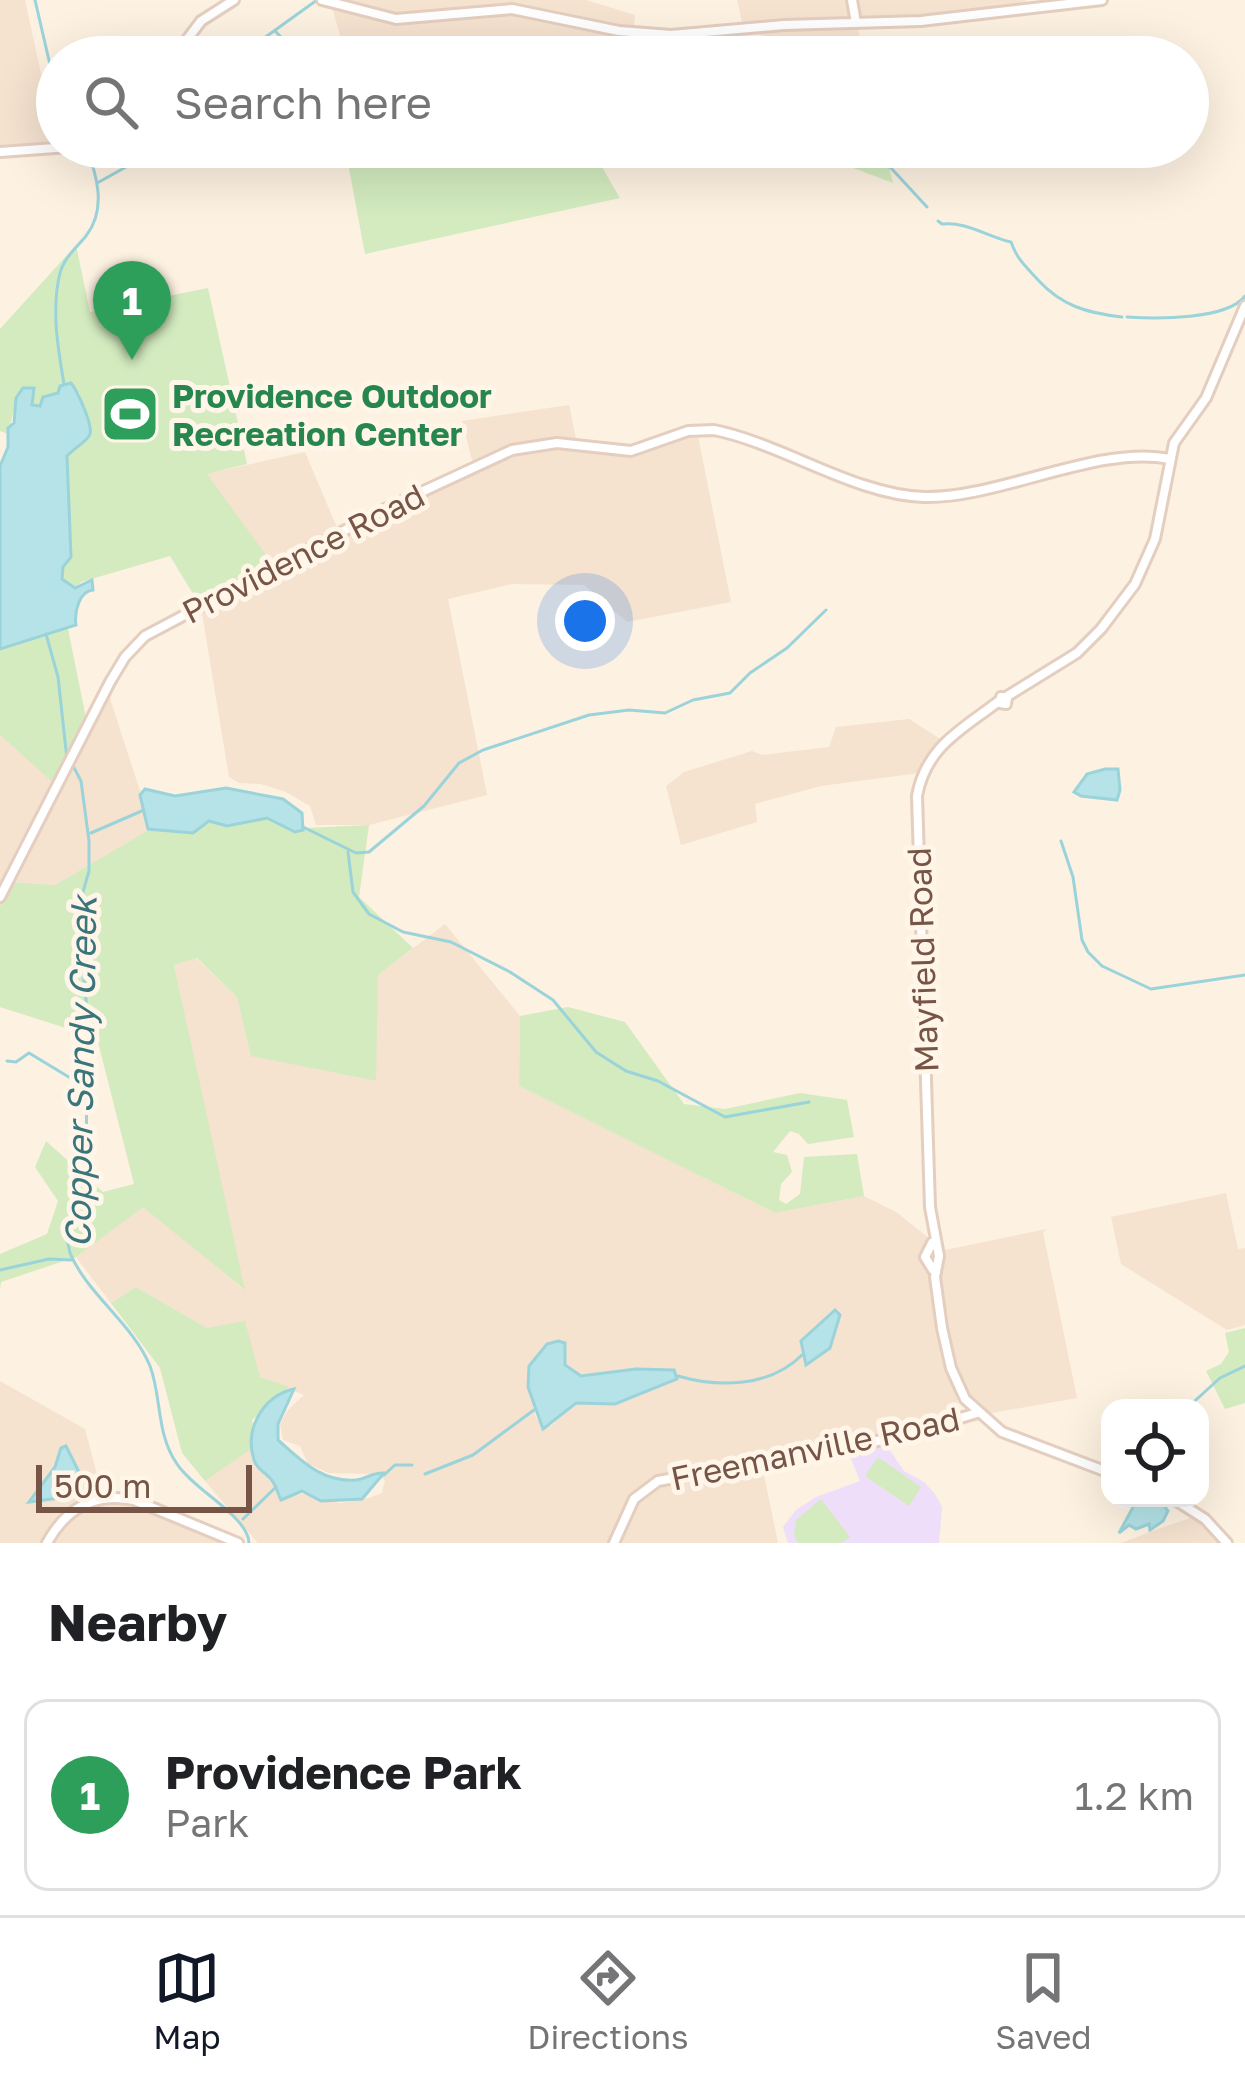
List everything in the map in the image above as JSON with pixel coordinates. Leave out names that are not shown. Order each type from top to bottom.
[{"type":"street","points":[[190,36],[201,21],[234,0]]},
{"type":"street","points":[[322,0],[396,19],[512,9],[661,35],[921,21],[1025,5],[1102,0]]},
{"type":"street","points":[[852,0],[856,23]]},
{"type":"street","points":[[0,152],[36,149]]},
{"type":"street","name":"Mayfield Road","points":[[977,1413],[950,1367],[935,1277],[917,796],[937,749],[958,729],[1090,641],[1135,584],[1155,538],[1169,459],[1183,427],[1210,390],[1245,306]]},
{"type":"street","name":"Providence Road","points":[[0,897],[110,682],[138,642],[165,623],[224,597],[383,510],[508,452],[548,443],[632,451],[688,431],[714,430],[891,491],[929,497],[1120,459],[1169,459]]},
{"type":"street","points":[[977,1413],[1012,1438],[1101,1470]]},
{"type":"street","name":"Freemanville Road","points":[[614,1543],[634,1499],[658,1481],[895,1438],[977,1413]]},
{"type":"street","points":[[47,1543],[78,1506],[117,1497],[238,1543]]},
{"type":"street","points":[[1186,1507],[1227,1543]]},
{"type":"shaded area","points":[[0,0],[25,0],[36,51],[36,149],[0,153]]},
{"type":"shaded area","points":[[330,0],[586,0],[635,15],[633,36],[340,36]]},
{"type":"shaded area","points":[[737,0],[1026,0],[1027,9],[857,24],[860,36],[765,36],[744,31]]},
{"type":"shaded area","points":[[569,405],[577,443],[616,452],[697,431],[731,602],[627,622],[584,585],[512,584],[448,599],[487,795],[369,825],[316,825],[310,806],[286,792],[229,777],[201,607],[206,474],[305,452],[338,530],[474,468],[462,421]]},
{"type":"shaded area","points":[[107,689],[152,828],[55,885],[11,882],[0,906],[0,735],[57,785]]},
{"type":"shaded area","points":[[909,719],[945,742],[919,773],[821,786],[755,804],[757,822],[681,845],[666,786],[684,772],[752,751],[762,755],[829,747],[836,727]]},
{"type":"shaded area","points":[[445,924],[520,1016],[519,1086],[775,1213],[864,1196],[896,1212],[934,1242],[935,1252],[1047,1229],[1043,1232],[1077,1398],[986,1414],[952,1372],[961,1421],[762,1465],[778,1543],[258,1543],[205,1481],[251,1445],[264,1475],[283,1485],[286,1497],[308,1493],[340,1503],[382,1493],[385,1480],[375,1474],[329,1473],[308,1464],[300,1446],[283,1440],[280,1424],[304,1395],[260,1377],[207,1328],[136,1287],[111,1303],[76,1257],[143,1206],[243,1289],[174,965],[196,958],[237,997],[251,1055],[375,1081],[378,975]],"holes":[[[548,1344],[566,1351],[565,1365],[581,1376],[644,1369],[674,1370],[677,1379],[615,1404],[576,1403],[551,1426],[536,1418],[529,1366]]]},
{"type":"shaded area","points":[[1226,1193],[1238,1249],[1245,1248],[1245,1325],[1227,1330],[1121,1264],[1111,1217]]},
{"type":"shaded area","points":[[0,1381],[85,1429],[103,1497],[137,1501],[239,1543],[0,1543]]},
{"type":"shaded area","points":[[887,1446],[904,1471],[924,1482],[942,1507],[939,1543],[788,1543],[783,1527],[796,1510],[860,1481],[848,1451]]},
{"type":"shaded area","points":[[1202,1514],[1224,1543],[1121,1543],[1155,1530]]},
{"type":"green space","points":[[349,168],[602,168],[620,198],[365,254]]},
{"type":"green space","points":[[853,168],[889,168],[893,183]]},
{"type":"green space","points":[[76,245],[90,312],[208,288],[247,464],[207,474],[276,569],[201,607],[170,556],[81,582],[75,588],[63,582],[63,567],[71,557],[67,456],[88,430],[79,392],[43,397],[41,406],[35,406],[23,388],[8,434],[0,431],[0,329]]},
{"type":"green space","points":[[67,624],[87,723],[57,786],[0,735],[0,647]]},
{"type":"green space","points":[[288,816],[307,828],[369,825],[359,897],[413,948],[378,975],[376,1081],[251,1056],[237,997],[197,958],[174,965],[245,1290],[143,1207],[76,1257],[1,1282],[0,1290],[0,1254],[47,1234],[58,1201],[35,1167],[46,1141],[103,1192],[134,1184],[97,1038],[0,1007],[0,906],[11,882],[55,885],[152,828]]},
{"type":"green space","points":[[568,1007],[625,1022],[684,1104],[725,1109],[800,1093],[847,1100],[854,1137],[808,1144],[790,1131],[773,1152],[787,1155],[792,1172],[781,1184],[779,1200],[786,1204],[800,1194],[804,1157],[857,1154],[864,1196],[775,1213],[519,1086],[520,1016]]},
{"type":"green space","points":[[136,1287],[207,1328],[245,1321],[260,1377],[289,1387],[252,1420],[258,1444],[205,1481],[182,1453],[160,1368],[111,1303]]},
{"type":"green space","points":[[1245,1328],[1245,1403],[1225,1409],[1206,1371],[1221,1364],[1229,1352],[1225,1333]]},
{"type":"green space","points":[[878,1457],[921,1487],[909,1506],[865,1476]]},
{"type":"green space","points":[[821,1499],[850,1537],[841,1543],[798,1543],[796,1520]]},
{"type":"water","points":[[71,383],[90,434],[67,456],[71,557],[63,567],[62,579],[75,588],[92,580],[93,590],[78,603],[76,625],[0,649],[0,466],[8,447],[8,428],[14,423],[16,398],[23,388],[34,388],[32,405],[40,406],[43,397]]},
{"type":"water","points":[[1118,769],[1117,800],[1074,792],[1087,774]]},
{"type":"water","points":[[226,788],[283,799],[302,813],[303,830],[295,832],[267,818],[227,826],[209,821],[193,833],[148,829],[140,795],[145,789],[175,796]]},
{"type":"water","points":[[835,1310],[840,1315],[830,1348],[806,1365],[801,1341]]},
{"type":"water","points":[[565,1343],[565,1365],[581,1376],[674,1370],[677,1379],[615,1404],[576,1403],[543,1429],[528,1387],[529,1366],[547,1344]]},
{"type":"water","points":[[294,1389],[278,1424],[278,1440],[313,1469],[333,1478],[356,1480],[384,1473],[362,1499],[321,1501],[302,1491],[281,1500],[273,1482],[256,1464],[252,1437],[259,1416],[273,1399]]},
{"type":"water","points":[[66,1446],[81,1476],[80,1486],[59,1498],[29,1502],[55,1467],[61,1448]]},
{"type":"water","points":[[1133,1507],[1165,1507],[1168,1511],[1150,1530],[1149,1524],[1136,1529],[1129,1525],[1119,1533]]},
{"type":"waterway","name":"Copper Sandy Creek","points":[[35,0],[43,36]]},
{"type":"waterway","points":[[267,36],[317,0]]},
{"type":"waterway","points":[[276,32],[280,36]]},
{"type":"waterway","name":"Copper Sandy Creek","points":[[64,384],[56,329],[57,287],[64,262],[96,215],[92,168]]},
{"type":"waterway","points":[[99,182],[124,168]]},
{"type":"waterway","points":[[891,168],[927,207]]},
{"type":"waterway","points":[[938,221],[1011,242],[1022,263],[1056,296],[1086,310],[1122,317]]},
{"type":"waterway","points":[[1127,317],[1207,314],[1245,296]]},
{"type":"waterway","points":[[303,827],[356,853],[369,852],[424,806],[459,763],[483,750],[589,715],[629,710],[665,713],[693,700],[730,693],[826,610]]},
{"type":"waterway","name":"Copper Sandy Creek","points":[[46,634],[58,677],[67,759]]},
{"type":"waterway","name":"Copper Sandy Creek","points":[[72,764],[81,781],[89,871],[77,913],[87,1010],[81,1037],[87,1047],[86,1187],[70,1221],[70,1253],[150,1366],[166,1441],[177,1464],[231,1513],[249,1543]]},
{"type":"waterway","points":[[91,833],[144,810]]},
{"type":"waterway","points":[[1061,841],[1073,877],[1082,940],[1102,966],[1151,989],[1245,975]]},
{"type":"waterway","points":[[348,852],[353,892],[369,914],[403,932],[451,942],[510,972],[553,1000],[596,1052],[626,1071],[658,1081],[725,1117],[809,1102]]},
{"type":"waterway","points":[[7,1061],[16,1062],[29,1053],[82,1085]]},
{"type":"waterway","points":[[0,1270],[49,1259],[71,1260]]},
{"type":"waterway","points":[[678,1376],[743,1382],[775,1373],[802,1355]]},
{"type":"waterway","points":[[1197,1399],[1220,1378],[1245,1366]]},
{"type":"waterway","points":[[425,1474],[473,1455],[534,1410]]},
{"type":"waterway","points":[[384,1475],[395,1465],[412,1465]]},
{"type":"waterway","points":[[243,1519],[276,1487]]},
{"type":"place","name":"Providence Park","points":[[132,360]]},
{"type":"place","name":"Providence Outdoor Recreation Center","points":[[130,414]]}]
